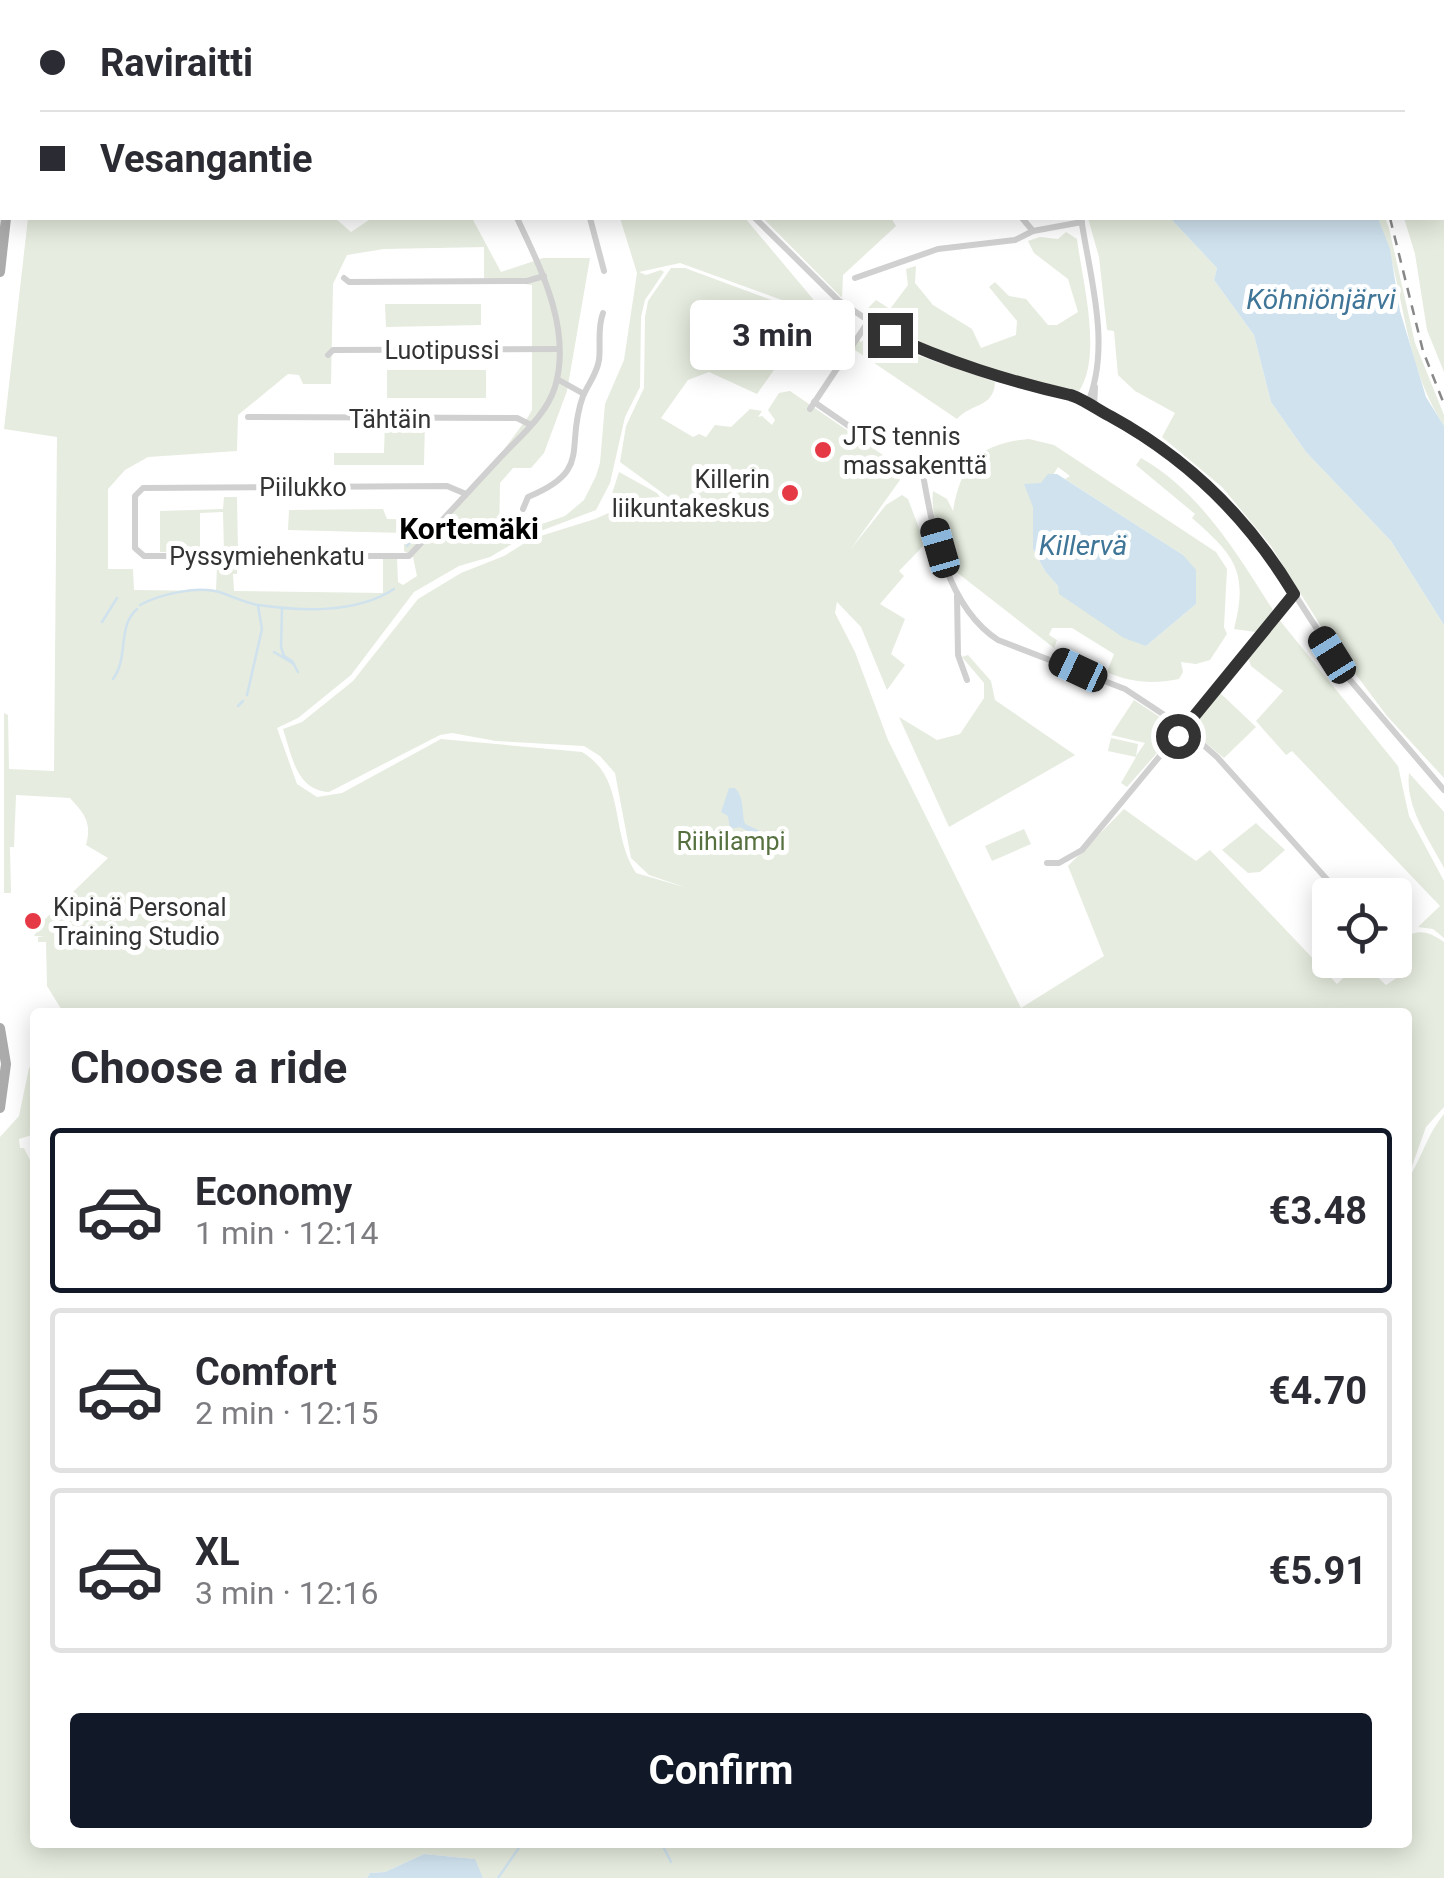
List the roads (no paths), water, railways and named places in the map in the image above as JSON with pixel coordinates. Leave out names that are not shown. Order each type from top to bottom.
[{"type":"main road","points":[[0,272],[2,227]]},
{"type":"main road","points":[[0,1028],[6,1064],[0,1108]]},
{"type":"street","name":"Pyssymiehenkatu","points":[[138,490],[135,548],[144,556],[406,556],[531,425],[551,398],[557,380],[553,302],[518,220]]},
{"type":"street","points":[[591,220],[604,271]]},
{"type":"street","points":[[758,220],[825,289],[868,322],[930,353],[1087,405],[1166,452],[1210,488],[1256,539],[1365,701],[1444,790]]},
{"type":"street","points":[[1024,220],[1033,231]]},
{"type":"street","points":[[855,278],[938,249],[1016,240],[1033,231],[1081,220],[1100,349],[1097,395],[1087,405]]},
{"type":"street","points":[[344,278],[349,282],[528,282],[544,276]]},
{"type":"street","points":[[523,509],[528,497],[560,481],[572,467],[584,394],[598,364],[604,314]]},
{"type":"street","points":[[859,432],[812,405],[868,322]]},
{"type":"street","name":"Luotipussi","points":[[328,355],[333,350],[558,349]]},
{"type":"street","points":[[557,380],[584,394]]},
{"type":"street","name":"Tähtäin","points":[[248,417],[517,418],[531,425]]},
{"type":"street","points":[[923,476],[940,548],[972,618],[998,640],[1126,688],[1184,728],[1217,757],[1327,878]]},
{"type":"street","name":"Piilukko","points":[[138,490],[446,486],[466,494]]},
{"type":"street","points":[[956,590],[958,655],[966,680]]},
{"type":"street","points":[[1047,863],[1059,863],[1082,850],[1294,594]]},
{"type":"water","name":"Köhniönjärvi","points":[[1172,220],[1379,220],[1390,249],[1400,311],[1426,397],[1444,426],[1444,625],[1391,541],[1306,452],[1271,402],[1254,335],[1214,280],[1217,268]]},
{"type":"water","points":[[725,302],[744,325],[768,329],[769,336],[747,351],[718,350],[712,320],[717,303]]},
{"type":"water","name":"Killervä","points":[[1048,474],[1057,474],[1183,555],[1196,570],[1196,604],[1146,646],[1124,638],[1059,594],[1058,586],[1045,571],[1033,549],[1033,507],[1024,484],[1041,483]]},
{"type":"water","name":"Riihilampi","points":[[729,788],[735,788],[740,796],[745,824],[760,831],[762,838],[740,827],[730,829],[728,816],[721,812]]},
{"type":"water","points":[[424,1854],[475,1859],[483,1878],[367,1878],[370,1873],[385,1872]]},
{"type":"waterway","points":[[407,546],[425,524]]},
{"type":"waterway","points":[[140,605],[169,594],[202,590],[258,605],[328,609],[363,603],[394,589]]},
{"type":"waterway","points":[[102,622],[117,598]]},
{"type":"waterway","points":[[247,695],[262,629],[258,606]]},
{"type":"waterway","points":[[282,608],[281,647],[298,672]]},
{"type":"waterway","points":[[113,679],[121,662],[127,624],[137,609]]},
{"type":"waterway","points":[[274,652],[294,664]]},
{"type":"waterway","points":[[238,706],[243,701]]},
{"type":"waterway","points":[[498,1878],[519,1848]]},
{"type":"waterway","points":[[664,1848],[671,1862]]},
{"type":"railway","points":[[1390,220],[1423,351],[1444,404]]},
{"type":"place","name":"JTS tennis massakenttä","points":[[823,450]]},
{"type":"place","name":"Killerin liikuntakeskus","points":[[790,493]]},
{"type":"place","name":"Kipinä Personal Training Studio","points":[[33,921]]},
{"type":"district","name":"Kortemäki","points":[[469,528]]}]
